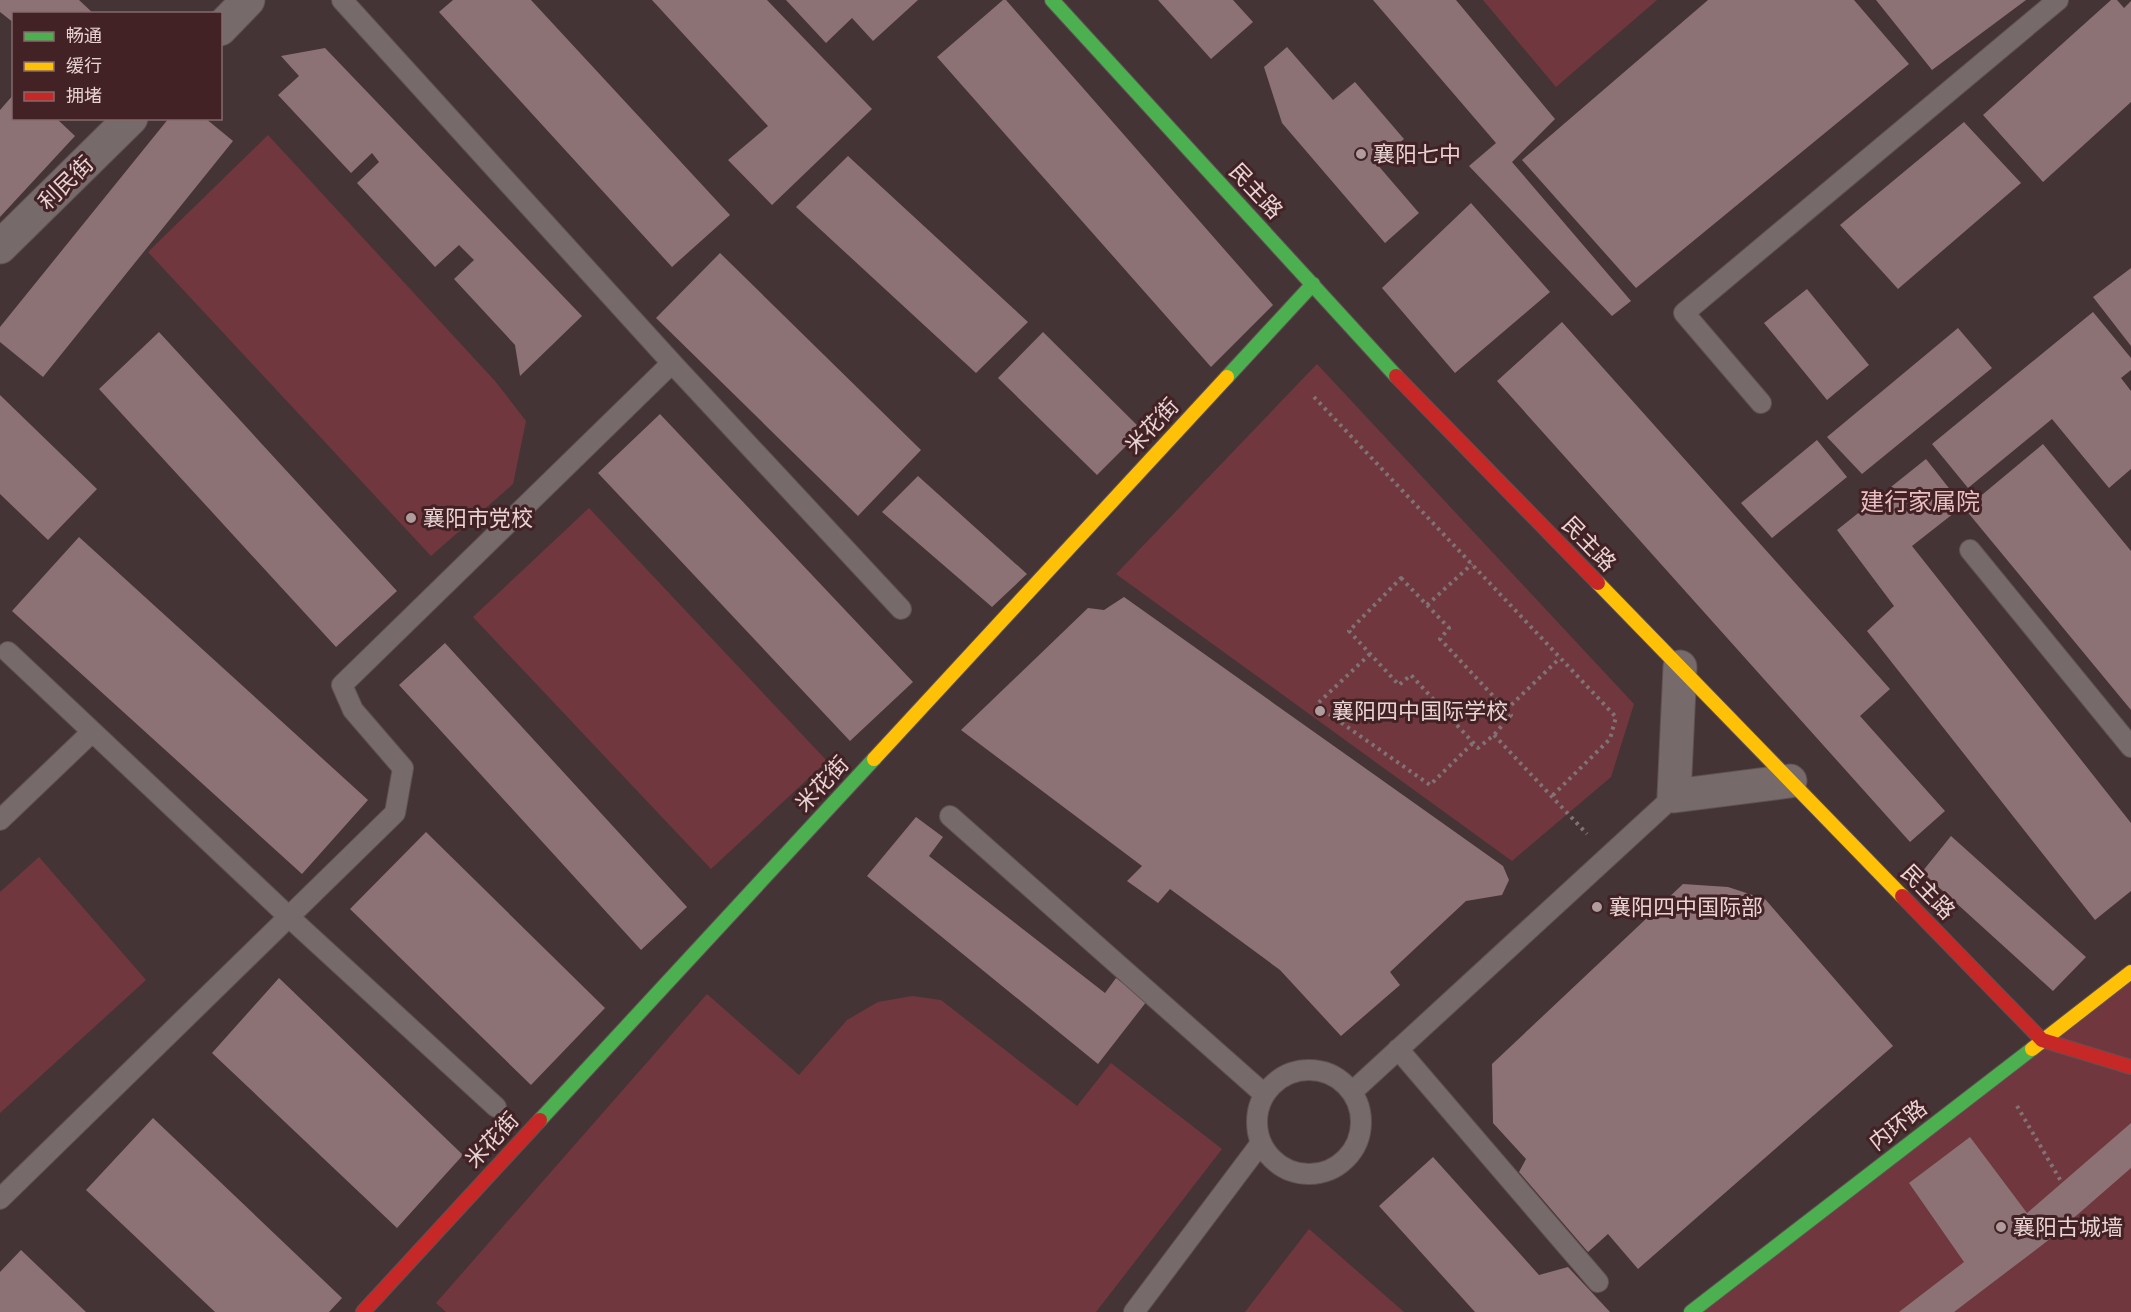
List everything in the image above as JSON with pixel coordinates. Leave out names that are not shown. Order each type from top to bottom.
[{"type":"street","points":[[222,27],[248,0]]},
{"type":"street","name":"民主路","points":[[1052,0],[1402,382],[2042,1040],[2131,1067]]},
{"type":"street","name":"利民街","points":[[0,247],[129,120]]},
{"type":"street","name":"米花街","points":[[375,1308],[1312,284]]},
{"type":"street","points":[[1680,667],[1674,796],[1790,781]]},
{"type":"street","name":"内环路","points":[[1690,1312],[2131,972]]},
{"type":"lane","points":[[342,0],[672,363],[901,609]]},
{"type":"lane","points":[[1761,403],[1684,313],[2058,0]]},
{"type":"lane","points":[[0,1200],[395,813],[403,768],[353,710],[342,685],[672,363]]},
{"type":"lane","points":[[1970,550],[2131,747]]},
{"type":"lane","points":[[8,652],[289,917],[496,1107]]},
{"type":"lane","points":[[0,820],[92,732]]},
{"type":"lane","points":[[1352,1092],[1674,796]]},
{"type":"lane","points":[[951,816],[1264,1094]]},
{"type":"lane","points":[[1398,1049],[1598,1282]]},
{"type":"lane","points":[[1307,1069],[1325,1072],[1340,1080],[1352,1092],[1359,1107],[1361,1125],[1358,1142],[1348,1157],[1335,1168],[1318,1173],[1301,1174],[1285,1168],[1271,1158],[1261,1143],[1257,1118],[1264,1094],[1276,1081],[1291,1072],[1307,1069]]},
{"type":"lane","points":[[1134,1312],[1261,1143]]},
{"type":"path","points":[[1314,397],[1616,717],[1610,739],[1552,796]]},
{"type":"path","points":[[1427,605],[1472,564]]},
{"type":"path","points":[[1401,578],[1427,605],[1449,628],[1440,639],[1511,715],[1494,735],[1478,748],[1411,675],[1399,685],[1349,631],[1401,578]]},
{"type":"path","points":[[1370,654],[1316,705],[1430,785],[1473,743]]},
{"type":"path","points":[[1506,710],[1560,658]]},
{"type":"path","points":[[1494,735],[1608,856]]},
{"type":"path","points":[[1998,1074],[2062,1183]]},
{"type":"shaded area","points":[[1483,0],[1657,0],[1556,87]]},
{"type":"shaded area","points":[[268,135],[495,381],[526,421],[513,484],[431,556],[148,252]]},
{"type":"shaded area","points":[[1317,364],[1634,704],[1611,777],[1512,861],[1116,574]]},
{"type":"shaded area","points":[[589,508],[827,761],[711,869],[473,617]]},
{"type":"shaded area","points":[[39,857],[146,980],[0,1113],[0,892]]},
{"type":"shaded area","points":[[2131,972],[2131,1312],[1691,1312]]},
{"type":"shaded area","points":[[707,994],[799,1075],[847,1020],[878,1002],[912,996],[941,1000],[1077,1106],[1111,1063],[1222,1149],[1096,1312],[446,1312],[436,1303]]},
{"type":"shaded area","points":[[1309,1229],[1404,1312],[1245,1312]]},
{"type":"building","points":[[0,0],[79,0],[92,12],[12,12],[12,21],[0,12]]},
{"type":"building","points":[[453,0],[531,0],[730,215],[672,267],[439,12]]},
{"type":"building","points":[[652,0],[767,0],[872,109],[772,205],[728,160],[768,126]]},
{"type":"building","points":[[786,0],[918,0],[873,41],[852,18],[826,43]]},
{"type":"building","points":[[1003,0],[1006,0],[1273,305],[1211,367],[937,57]]},
{"type":"building","points":[[1158,0],[1233,0],[1253,22],[1211,59]]},
{"type":"building","points":[[1373,0],[1456,0],[1555,119],[1512,162],[1631,301],[1612,316],[1469,166],[1496,143]]},
{"type":"building","points":[[1708,0],[1854,0],[1909,64],[1636,288],[1522,160]]},
{"type":"building","points":[[1876,0],[2026,0],[1932,70]]},
{"type":"building","points":[[2111,0],[2117,0],[2124,8],[2131,1],[2131,102],[2043,182],[1983,115]]},
{"type":"building","points":[[1287,47],[1333,100],[1355,82],[1404,139],[1376,163],[1419,213],[1385,243],[1282,123],[1264,67]]},
{"type":"building","points":[[325,48],[582,316],[520,376],[515,345],[454,279],[474,260],[459,245],[435,267],[357,183],[379,162],[372,153],[351,173],[278,95],[299,76],[281,56]]},
{"type":"building","points":[[12,96],[12,120],[58,120],[75,136],[0,217],[0,110]]},
{"type":"building","points":[[167,120],[207,120],[233,141],[43,377],[0,342],[0,327]]},
{"type":"building","points":[[1964,122],[2021,183],[1898,289],[1840,225]]},
{"type":"building","points":[[848,156],[1028,322],[976,373],[796,207]]},
{"type":"building","points":[[1471,203],[1550,292],[1455,373],[1382,288]]},
{"type":"building","points":[[720,253],[921,450],[858,516],[656,318]]},
{"type":"building","points":[[2131,268],[2131,346],[2093,297]]},
{"type":"building","points":[[1807,289],[1869,365],[1827,400],[1764,323]]},
{"type":"building","points":[[2093,312],[2131,358],[2131,370],[2121,378],[2131,391],[2131,469],[2109,488],[2052,419],[1968,488],[1932,444]]},
{"type":"building","points":[[1562,322],[1890,689],[1860,716],[1945,811],[1910,842],[1497,381]]},
{"type":"building","points":[[1958,328],[1992,368],[1862,474],[1827,437]]},
{"type":"building","points":[[159,332],[397,591],[336,647],[99,389]]},
{"type":"building","points":[[1043,332],[1142,430],[1097,475],[998,378]]},
{"type":"building","points":[[0,395],[97,489],[48,540],[0,494]]},
{"type":"building","points":[[660,414],[913,682],[850,741],[598,473]]},
{"type":"building","points":[[1817,440],[1847,477],[1772,538],[1741,503]]},
{"type":"building","points":[[2043,444],[2131,551],[2131,710],[1965,509]]},
{"type":"building","points":[[1926,459],[1963,506],[1912,546],[2131,823],[2131,891],[2095,920],[1867,631],[1894,606],[1837,530]]},
{"type":"building","points":[[918,476],[1027,574],[992,607],[882,512]]},
{"type":"building","points":[[79,537],[368,800],[302,874],[12,611]]},
{"type":"building","points":[[1124,597],[1503,866],[1509,880],[1502,895],[1466,901],[1390,972],[1400,985],[1341,1036],[1280,970],[1170,889],[1158,903],[1127,881],[1142,866],[961,730],[1088,608],[1104,610]]},
{"type":"building","points":[[445,643],[687,907],[641,950],[399,685]]},
{"type":"building","points":[[916,817],[943,837],[929,856],[1105,993],[1116,978],[1147,1001],[1098,1064],[867,876]]},
{"type":"building","points":[[426,832],[605,1008],[531,1085],[350,909]]},
{"type":"building","points":[[1951,836],[2086,957],[2053,991],[1922,872]]},
{"type":"building","points":[[1683,884],[1728,887],[1765,899],[1893,1046],[1638,1269],[1608,1234],[1588,1252],[1519,1172],[1526,1159],[1493,1123],[1492,1064]]},
{"type":"building","points":[[279,978],[463,1155],[397,1228],[212,1053]]},
{"type":"building","points":[[153,1118],[342,1298],[329,1312],[215,1312],[86,1190]]},
{"type":"building","name":"襄阳古城墙","points":[[2131,1123],[2131,1168],[2046,1242],[1954,1312],[1899,1312],[1964,1262],[1909,1183],[1970,1137],[2027,1213]]},
{"type":"building","points":[[1433,1157],[1539,1275],[1568,1267],[1610,1312],[1475,1312],[1379,1206]]},
{"type":"building","points":[[21,1250],[86,1312],[0,1312],[0,1272]]},
{"type":"traffic: fast","points":[[1052,0],[1396,376]]},
{"type":"traffic: fast","points":[[1227,377],[1313,284]]},
{"type":"traffic: fast","points":[[540,1120],[874,759]]},
{"type":"traffic: fast","points":[[1691,1312],[2032,1049]]},
{"type":"traffic: slow","points":[[874,759],[1227,377]]},
{"type":"traffic: slow","points":[[1598,583],[1902,896]]},
{"type":"traffic: slow","points":[[2032,1049],[2131,972]]},
{"type":"traffic: jam","points":[[1396,376],[1598,583]]},
{"type":"traffic: jam","points":[[1902,896],[2042,1040],[2131,1067]]},
{"type":"traffic: jam","points":[[363,1312],[540,1120]]},
{"type":"place","name":"襄阳七中","points":[[1361,154]]},
{"type":"place","name":"襄阳市党校","points":[[411,518]]},
{"type":"place","name":"襄阳四中国际学校","points":[[1320,711]]},
{"type":"place","name":"襄阳四中国际部","points":[[1597,907]]},
{"type":"place","name":"襄阳古城墙","points":[[2001,1227]]},
{"type":"district","name":"建行家属院","points":[[1920,502]]}]
